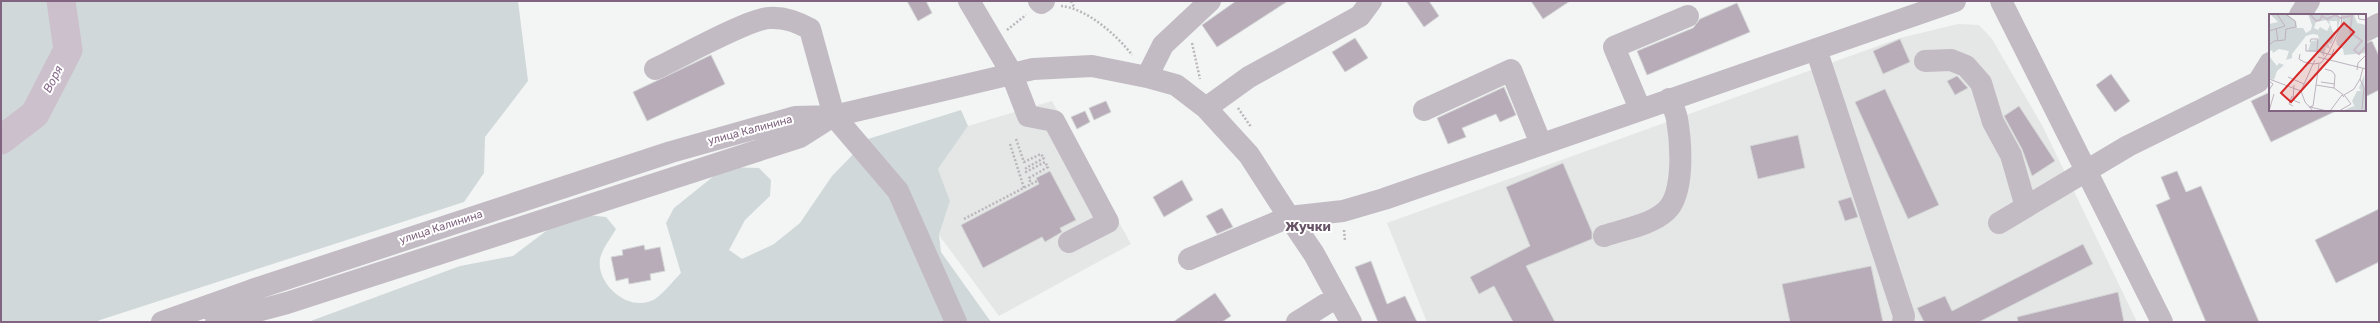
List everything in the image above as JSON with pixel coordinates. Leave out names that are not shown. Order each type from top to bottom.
[{"type":"street","points":[[969,1],[1011,72],[1028,116],[1054,121],[1108,222],[1069,242]]},
{"type":"street","points":[[1147,77],[1163,45],[1210,1]]},
{"type":"street","points":[[1206,108],[1249,77],[1360,16],[1371,1]]},
{"type":"street","points":[[1189,259],[1289,217],[1343,211],[1384,199],[1955,1]]},
{"type":"street","points":[[2001,1],[2162,322]]},
{"type":"street","points":[[2301,14],[2309,1]]},
{"type":"street","points":[[1640,109],[1614,48],[1688,16]]},
{"type":"street","points":[[655,69],[742,27],[768,18],[794,20],[810,29],[834,116],[898,191],[956,322]]},
{"type":"street","points":[[2366,30],[2379,24]]},
{"type":"street","points":[[1816,49],[1904,316],[1903,322]]},
{"type":"street","points":[[1925,61],[1951,60],[1966,66],[1981,83],[1992,122],[2011,154],[2026,207]]},
{"type":"street","points":[[834,116],[1011,72],[1033,69],[1092,66],[1147,77],[1176,85],[1206,108],[1249,155],[1314,254],[1351,322]]},
{"type":"street","points":[[1999,223],[2087,172],[2128,146],[2264,79],[2269,66]]},
{"type":"street","points":[[1424,110],[1511,70],[1541,144]]},
{"type":"street","points":[[1604,236],[1649,221],[1667,210],[1678,190],[1680,159],[1677,117],[1669,99]]},
{"type":"street","name":"улица Калинина","points":[[162,322],[252,290],[670,152],[795,117],[834,116]]},
{"type":"street","name":"улица Калинина","points":[[216,322],[287,303],[800,137],[834,116]]},
{"type":"street","points":[[1297,322],[1337,297]]},
{"type":"path","points":[[1071,1],[1074,7]]},
{"type":"path","points":[[994,41],[1041,2],[1074,7],[1121,40],[1147,77]]},
{"type":"path","points":[[1188,21],[1206,108]]},
{"type":"path","points":[[1237,106],[1255,132]]},
{"type":"path","points":[[1016,139],[1024,162],[1041,154],[1044,158],[1026,168],[1026,172],[1045,162],[1048,167],[1029,178],[1031,184]]},
{"type":"path","points":[[1010,144],[1024,188]]},
{"type":"path","points":[[964,219],[1037,181]]},
{"type":"shaded area","points":[[1,1],[518,1],[528,81],[485,137],[484,173],[464,202],[94,322],[1,322]]},
{"type":"shaded area","points":[[1958,24],[1979,25],[1992,39],[2043,127],[2137,322],[1427,322],[1387,223],[1900,38]]},
{"type":"shaded area","points":[[1052,101],[1131,244],[999,316],[939,235],[950,201],[938,169],[968,126]]},
{"type":"shaded area","points":[[961,110],[968,126],[938,169],[950,201],[939,235],[941,252],[991,322],[308,322],[460,266],[513,256],[554,225],[587,215],[606,217],[616,229],[601,255],[600,269],[603,278],[609,287],[626,300],[635,303],[645,303],[655,299],[681,273],[666,223],[674,208],[725,167],[759,168],[771,180],[770,196],[745,220],[729,250],[742,259],[774,244],[800,223],[832,176],[868,139]]},
{"type":"building","points":[[907,1],[926,1],[932,13],[918,21]]},
{"type":"building","points":[[1236,1],[1288,1],[1217,47],[1202,25]]},
{"type":"building","points":[[1406,1],[1429,1],[1439,16],[1424,27]]},
{"type":"building","points":[[1531,1],[1570,1],[1543,19]]},
{"type":"building","points":[[1737,3],[1750,32],[1647,75],[1637,51],[1693,28],[1700,19]]},
{"type":"building","points":[[1355,38],[1368,58],[1345,72],[1332,52]]},
{"type":"building","points":[[1900,39],[1910,62],[1883,74],[1873,51]]},
{"type":"building","points":[[2372,41],[2379,56],[2379,90],[2366,96],[2366,43]]},
{"type":"building","points":[[711,55],[725,84],[647,121],[633,92]]},
{"type":"building","points":[[2111,74],[2130,101],[2115,112],[2096,85]]},
{"type":"building","points":[[1957,76],[1968,88],[1955,95],[1947,81]]},
{"type":"building","points":[[1504,87],[1516,115],[1500,122],[1496,114],[1462,128],[1466,137],[1448,144],[1437,118]]},
{"type":"building","points":[[1885,89],[1939,205],[1908,219],[1855,102]]},
{"type":"building","points":[[2269,92],[2269,111],[2336,111],[2271,142],[2251,101]]},
{"type":"building","points":[[1106,101],[1111,112],[1094,120],[1089,108]]},
{"type":"building","points":[[2019,106],[2055,161],[2032,176],[2022,149],[2004,116]]},
{"type":"building","points":[[1085,111],[1090,122],[1077,129],[1071,117]]},
{"type":"building","points":[[1798,135],[1805,168],[1758,179],[1750,146]]},
{"type":"building","points":[[1563,163],[1592,232],[1592,239],[1526,266],[1555,322],[1513,322],[1494,286],[1479,294],[1470,277],[1530,246],[1506,187]]},
{"type":"building","points":[[1050,171],[1076,220],[1060,228],[1062,232],[1045,242],[1042,237],[983,268],[961,225],[1039,184],[1036,178]]},
{"type":"building","points":[[2177,171],[2186,192],[2201,186],[2259,322],[2206,322],[2156,205],[2170,199],[2161,177]]},
{"type":"building","points":[[1182,180],[1193,200],[1164,217],[1153,197]]},
{"type":"building","points":[[1851,197],[1858,217],[1845,221],[1838,201]]},
{"type":"building","points":[[1222,208],[1233,227],[1217,234],[1206,216]]},
{"type":"building","points":[[2379,209],[2379,262],[2336,283],[2315,240]]},
{"type":"building","points":[[2083,244],[2093,264],[1979,322],[1924,322],[1917,308],[1945,296],[1952,311]]},
{"type":"building","points":[[644,245],[645,250],[660,247],[665,271],[650,274],[651,280],[629,284],[628,278],[616,281],[611,257],[623,255],[622,250]]},
{"type":"building","points":[[1371,261],[1387,304],[1405,296],[1417,322],[1378,322],[1355,267]]},
{"type":"building","points":[[1871,266],[1883,322],[1790,322],[1782,284]]},
{"type":"building","points":[[2118,292],[2124,322],[2018,322],[2017,317]]},
{"type":"building","points":[[1215,293],[1231,316],[1222,322],[1173,322]]},
{"type":"waterway","name":"Воря","points":[[1,140],[35,114],[68,50],[61,1]]},
{"type":"district","name":"Жучки","points":[[1308,226]]}]
